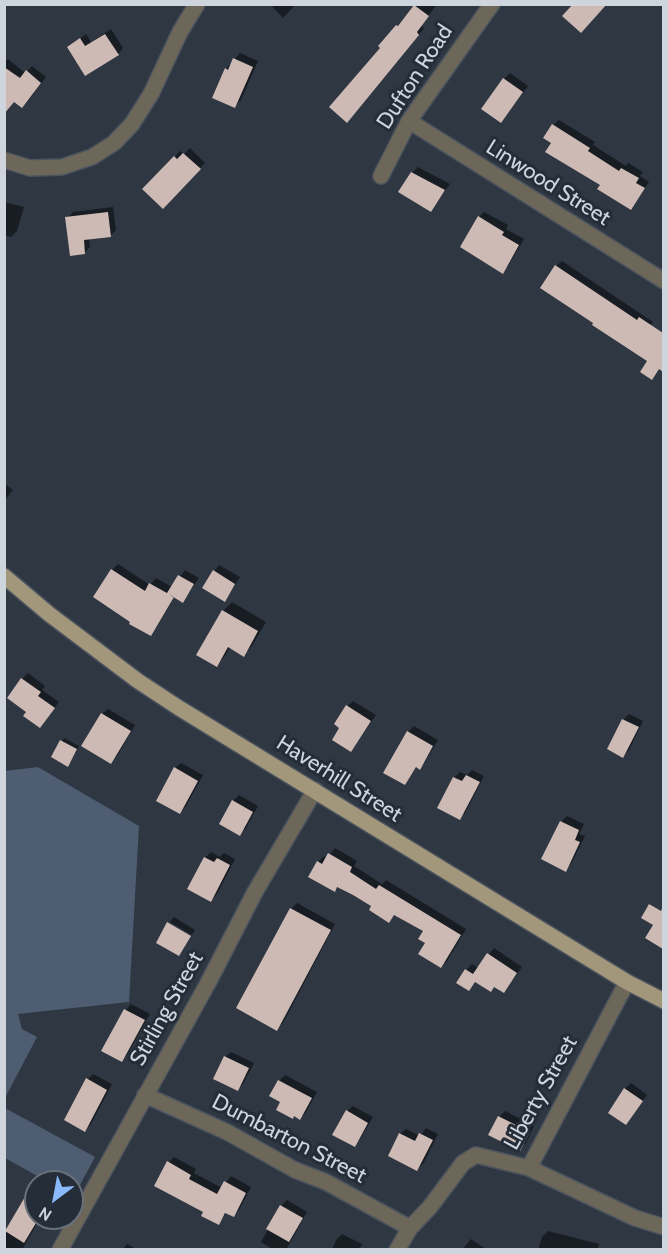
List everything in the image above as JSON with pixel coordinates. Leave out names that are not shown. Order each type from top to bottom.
[{"type":"main road","name":"Haverhill Street","points":[[4,576],[49,614],[138,681],[627,982],[663,1001]]},
{"type":"street","points":[[4,160],[30,168],[63,167],[92,158],[114,143],[132,124],[151,94],[196,4]]},
{"type":"street","name":"Dufton Road","points":[[381,176],[409,121],[492,4]]},
{"type":"street","name":"Linwood Street","points":[[409,121],[663,281]]},
{"type":"street","name":"Stirling Street","points":[[60,1250],[255,892],[315,790]]},
{"type":"street","name":"Liberty Street","points":[[397,1250],[410,1228],[430,1207],[463,1162],[476,1155],[529,1168],[627,982]]},
{"type":"street","name":"Dumbarton Street","points":[[146,1095],[227,1132],[294,1170],[326,1182],[410,1228]]},
{"type":"street","points":[[529,1168],[635,1218],[663,1227]]},
{"type":"shaded area","points":[[38,767],[139,826],[129,1002],[18,1014],[22,1029],[37,1037],[5,1098],[5,771]]},
{"type":"shaded area","points":[[5,1108],[95,1157],[84,1177],[84,1170],[26,1170],[5,1158]]},
{"type":"building","points":[[573,4],[607,4],[581,33],[562,16]]},
{"type":"building","points":[[414,5],[429,16],[417,32],[419,35],[347,123],[329,107]]},
{"type":"building","points":[[105,34],[119,55],[85,76],[67,47],[80,38],[85,46]]},
{"type":"building","points":[[233,58],[253,67],[235,108],[212,98],[225,68],[228,70]]},
{"type":"building","points":[[4,67],[20,78],[26,70],[41,83],[22,108],[14,102],[4,114]]},
{"type":"building","points":[[503,78],[523,92],[501,123],[481,109]]},
{"type":"building","points":[[552,124],[590,148],[588,151],[619,171],[621,168],[639,178],[636,183],[645,188],[631,210],[597,189],[600,185],[545,152],[551,143],[543,138]]},
{"type":"building","points":[[183,153],[201,169],[163,209],[142,189],[174,156],[177,159]]},
{"type":"building","points":[[411,172],[445,190],[431,212],[398,192]]},
{"type":"building","points":[[108,212],[111,237],[84,240],[85,254],[70,256],[65,217]]},
{"type":"building","points":[[478,216],[504,232],[502,235],[519,245],[503,274],[460,247]]},
{"type":"building","points":[[555,265],[637,320],[639,317],[663,333],[663,372],[659,369],[652,380],[640,372],[647,361],[540,288]]},
{"type":"building","points":[[111,569],[145,591],[149,583],[174,597],[151,636],[129,624],[130,622],[93,597]]},
{"type":"building","points":[[213,570],[235,584],[225,602],[202,588]]},
{"type":"building","points":[[178,575],[194,584],[183,603],[167,593]]},
{"type":"building","points":[[222,610],[258,631],[244,657],[228,647],[217,667],[196,655]]},
{"type":"building","points":[[21,678],[41,692],[38,696],[55,708],[40,728],[23,716],[26,712],[7,698]]},
{"type":"building","points":[[346,705],[371,721],[351,752],[332,740],[339,728],[334,724]]},
{"type":"building","points":[[101,713],[131,731],[111,764],[81,746]]},
{"type":"building","points":[[622,719],[639,727],[623,758],[607,749]]},
{"type":"building","points":[[407,731],[433,746],[420,770],[416,767],[405,785],[383,773]]},
{"type":"building","points":[[60,740],[77,749],[68,767],[51,757]]},
{"type":"building","points":[[174,767],[198,781],[180,814],[156,801]]},
{"type":"building","points":[[466,775],[480,782],[460,820],[437,808],[453,777],[462,781]]},
{"type":"building","points":[[232,800],[253,812],[240,836],[219,824]]},
{"type":"building","points":[[560,821],[579,830],[575,840],[580,842],[566,872],[541,859]]},
{"type":"building","points":[[328,853],[352,867],[350,872],[376,889],[379,885],[461,935],[441,968],[418,954],[425,943],[418,939],[423,931],[394,915],[389,923],[369,910],[371,906],[353,895],[337,887],[335,892],[308,877],[317,861],[322,864]]},
{"type":"building","points":[[204,857],[214,862],[217,858],[230,865],[211,902],[187,889]]},
{"type":"building","points":[[649,904],[661,911],[663,906],[663,949],[645,938],[653,925],[641,918]]},
{"type":"building","points":[[290,908],[331,930],[277,1031],[236,1008]]},
{"type":"building","points":[[167,922],[191,936],[179,956],[156,943]]},
{"type":"building","points":[[487,953],[517,973],[504,993],[494,987],[491,992],[475,982],[469,991],[456,983],[465,969],[473,974]]},
{"type":"building","points":[[124,1009],[145,1020],[122,1062],[101,1051]]},
{"type":"building","points":[[224,1056],[249,1068],[238,1091],[213,1079]]},
{"type":"building","points":[[86,1078],[107,1090],[85,1132],[64,1120]]},
{"type":"building","points":[[278,1080],[312,1098],[300,1120],[276,1110],[280,1102],[269,1096]]},
{"type":"building","points":[[624,1088],[643,1101],[626,1125],[608,1113]]},
{"type":"building","points":[[346,1110],[368,1123],[355,1147],[332,1135]]},
{"type":"building","points":[[498,1116],[530,1132],[520,1151],[488,1135]]},
{"type":"building","points":[[399,1133],[415,1141],[419,1133],[433,1140],[417,1171],[388,1156]]},
{"type":"building","points":[[167,1161],[191,1175],[189,1179],[217,1194],[224,1181],[246,1193],[234,1217],[225,1213],[219,1225],[201,1216],[203,1212],[154,1186]]},
{"type":"building","points":[[24,1199],[24,1230],[32,1230],[24,1243],[5,1231]]},
{"type":"building","points":[[280,1205],[303,1218],[289,1242],[266,1229]]}]
